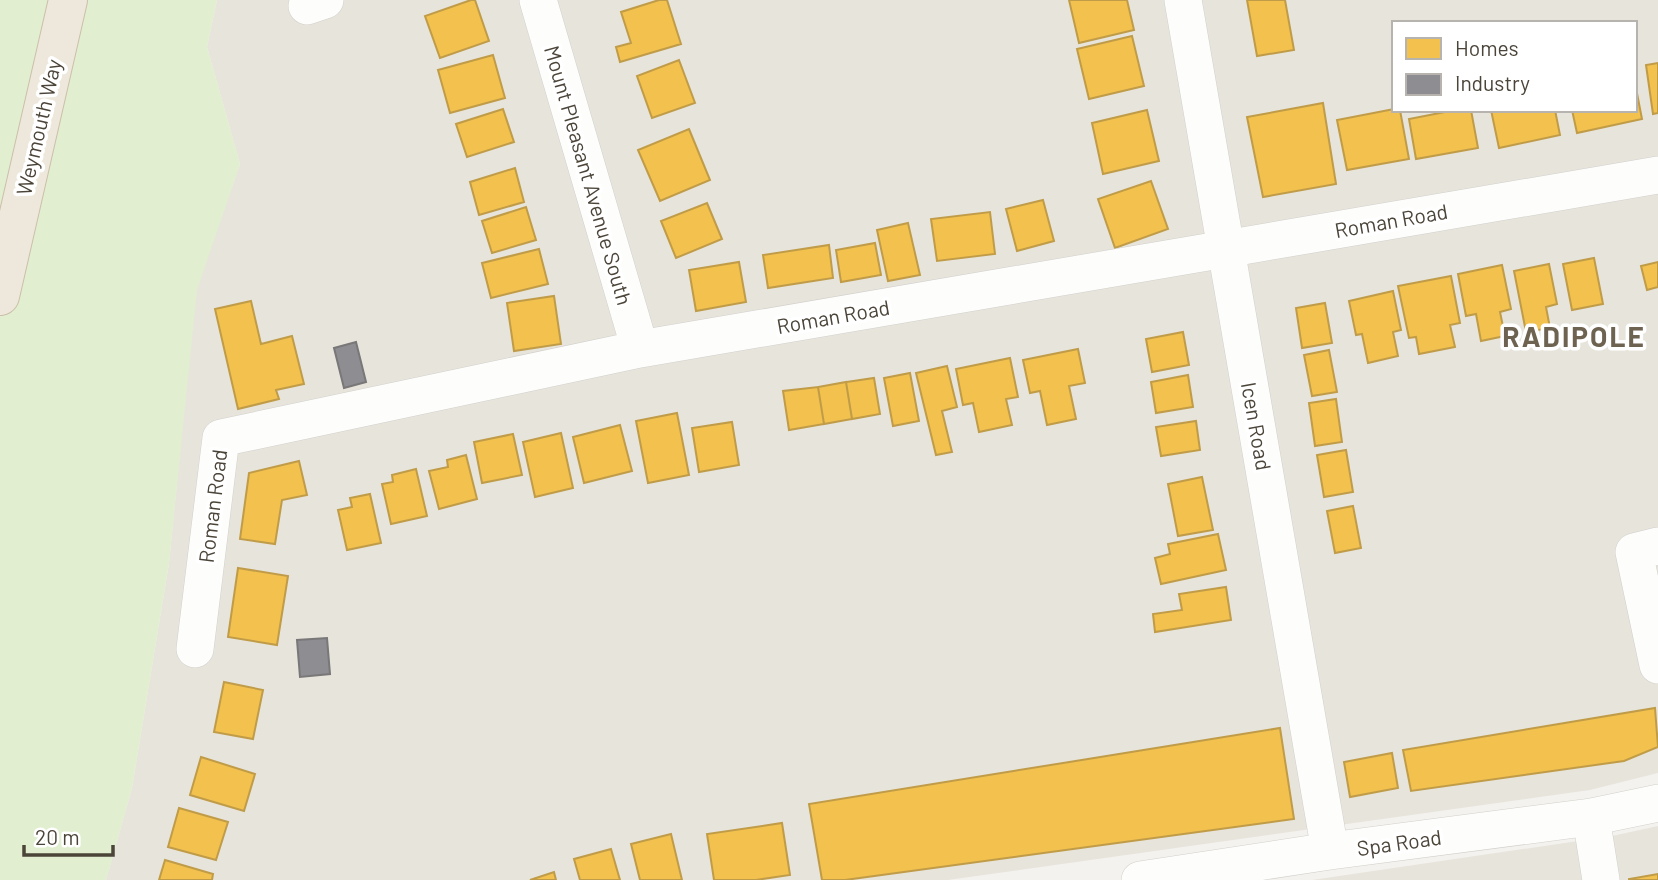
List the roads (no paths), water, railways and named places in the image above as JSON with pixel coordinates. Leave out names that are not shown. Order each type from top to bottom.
[{"type":"highway","name":"Weymouth Way","points":[[0,296],[68,0]]},
{"type":"street","name":"Mount Pleasant Avenue South","points":[[538,0],[640,349]]},
{"type":"street","name":"Icen Road","points":[[1183,0],[1330,852]]},
{"type":"street","name":"Roman Road","points":[[195,649],[220,438],[640,349],[1658,175]]},
{"type":"street","points":[[1658,546],[1634,552],[1658,665]]},
{"type":"street","name":"Spa Road","points":[[1140,880],[1591,817],[1658,803]]},
{"type":"street","points":[[1591,817],[1601,880]]},
{"type":"district","name":"RADIPOLE","points":[[1574,336]]}]
